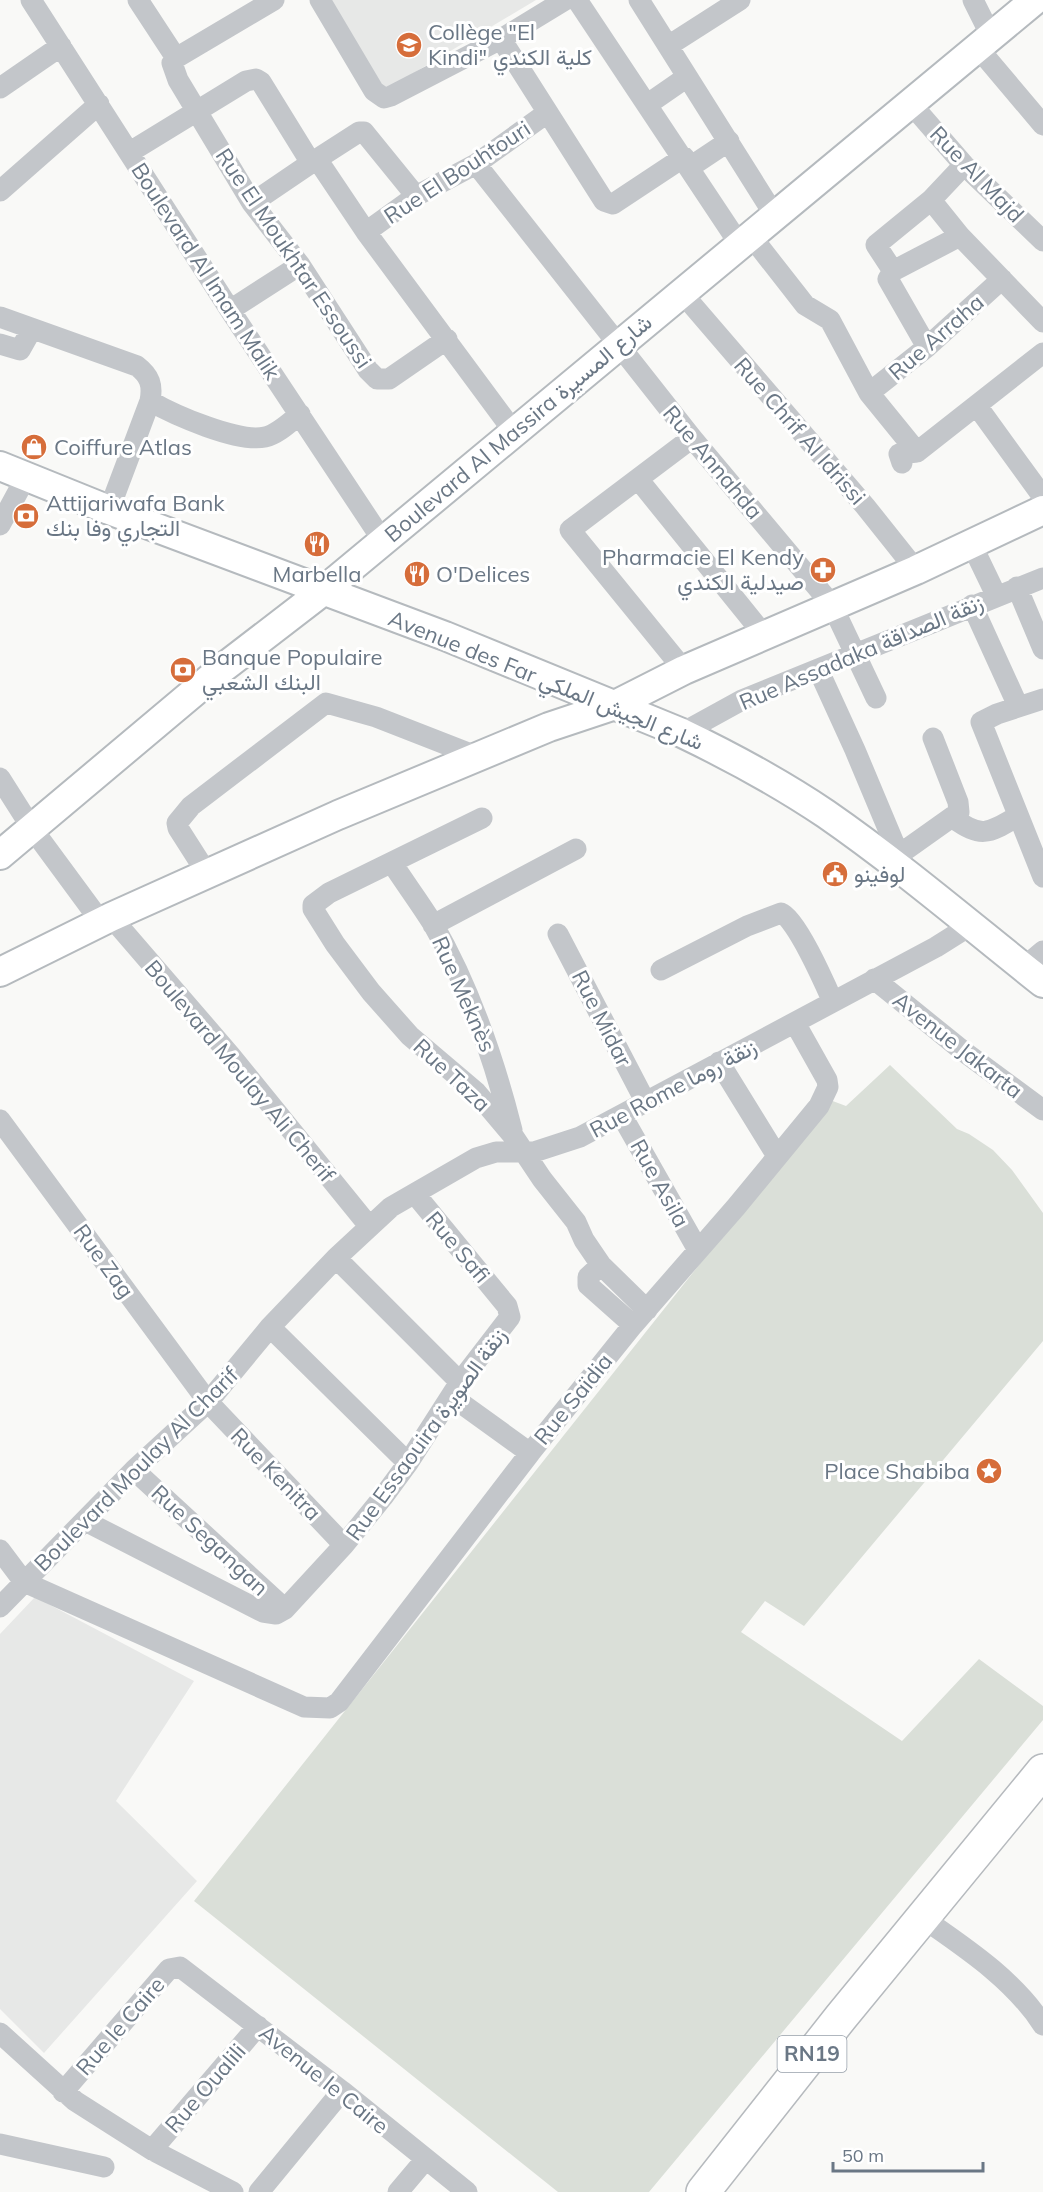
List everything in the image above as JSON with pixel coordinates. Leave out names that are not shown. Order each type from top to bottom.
[{"type":"main road","name":"Boulevard Al Massira شارع المسيرة","points":[[0,855],[219,671],[323,591],[912,105],[1035,0]]},
{"type":"main road","name":"Avenue des Far شارع الجيش الملكي","points":[[13,472],[445,636],[682,733],[790,791],[895,858],[971,925],[1037,967]]},
{"type":"main road","points":[[0,972],[106,919],[348,810],[549,727],[615,705],[684,670],[916,570],[1043,510]]},
{"type":"main road","name":"RN19","points":[[703,2192],[841,2017],[924,1919],[1043,1771]]},
{"type":"street","name":"Boulevard Al Imam Malik","points":[[31,0],[382,541]]},
{"type":"street","name":"Rue El Moukhtar Essoussi","points":[[138,0],[176,58],[172,63],[178,80],[252,203],[300,265],[368,370],[378,379],[389,379],[447,339]]},
{"type":"street","points":[[176,58],[274,0]]},
{"type":"street","points":[[320,0],[374,91],[384,98],[501,39],[565,0]]},
{"type":"street","name":"Rue Arraha","points":[[577,0],[687,162],[745,241],[808,308],[830,320],[869,393],[910,458],[977,406]]},
{"type":"street","points":[[639,0],[775,216]]},
{"type":"street","points":[[668,46],[740,0]]},
{"type":"street","points":[[973,0],[985,42],[1043,125]]},
{"type":"street","points":[[501,39],[604,201],[612,204],[729,141]]},
{"type":"street","points":[[0,88],[61,46]]},
{"type":"street","points":[[648,104],[687,77]]},
{"type":"street","points":[[130,152],[246,81],[256,79],[261,82],[314,161],[514,432]]},
{"type":"street","points":[[0,191],[99,104]]},
{"type":"street","name":"Rue Al Majd","points":[[912,105],[957,172],[1043,242]]},
{"type":"street","name":"Rue El Bouhtouri","points":[[366,232],[416,196],[476,165],[547,113]]},
{"type":"street","points":[[252,203],[359,132],[364,132],[416,196]]},
{"type":"street","name":"Rue Annahda","points":[[476,165],[692,438],[832,605],[876,698]]},
{"type":"street","points":[[893,271],[879,254],[876,245],[931,201],[957,172]]},
{"type":"street","points":[[931,201],[960,236],[1043,322]]},
{"type":"street","points":[[927,347],[889,281],[893,271],[960,236]]},
{"type":"street","points":[[230,310],[300,265]]},
{"type":"street","name":"Rue Arraha","points":[[869,393],[927,347],[1002,279]]},
{"type":"street","name":"Rue Chrif Al Idrissi","points":[[682,293],[858,497],[916,570]]},
{"type":"street","points":[[0,317],[137,366],[151,382],[150,401],[109,510]]},
{"type":"street","points":[[0,344],[20,350],[29,334],[28,328]]},
{"type":"street","points":[[1043,353],[977,406],[1043,497]]},
{"type":"street","points":[[150,401],[190,420],[249,438],[271,435],[300,414]]},
{"type":"street","points":[[684,670],[570,530],[692,438]]},
{"type":"street","points":[[0,525],[13,472]]},
{"type":"street","points":[[638,479],[764,635]]},
{"type":"street","points":[[971,543],[996,596]]},
{"type":"street","name":"Rue Assadaka زنقة الصداقة","points":[[682,733],[742,700],[1043,578]]},
{"type":"street","points":[[1017,587],[1043,649]]},
{"type":"street","points":[[972,605],[1018,706]]},
{"type":"street","points":[[818,669],[855,750],[895,858],[953,818],[960,809],[933,738]]},
{"type":"street","points":[[1043,699],[1018,706],[981,722],[1043,877]]},
{"type":"street","points":[[208,875],[178,828],[177,823],[180,818],[191,806],[326,703],[376,717],[476,756]]},
{"type":"street","name":"Boulevard Moulay Ali Cherif","points":[[0,778],[31,827],[106,919],[231,1056],[369,1226]]},
{"type":"street","points":[[953,818],[980,833],[997,828],[1018,816]]},
{"type":"street","points":[[392,863],[482,818]]},
{"type":"street","points":[[433,925],[576,849]]},
{"type":"street","name":"Rue Taza","points":[[392,863],[318,899],[313,909],[365,984],[417,1044],[476,1092],[518,1144],[576,1222],[584,1240],[640,1318]]},
{"type":"street","name":"Rue Meknès","points":[[392,863],[433,925],[460,980],[495,1065],[518,1144]]},
{"type":"street","points":[[661,970],[747,926],[777,914],[786,915],[809,951],[833,1002]]},
{"type":"street","name":"Rue Rome زنقة روما","points":[[369,1226],[391,1207],[476,1158],[518,1144],[563,1144],[622,1116],[645,1101],[795,1023],[971,925]]},
{"type":"street","name":"Rue Midar","points":[[558,934],[645,1101]]},
{"type":"street","name":"Avenue Jakarta","points":[[874,979],[963,1052],[1043,1110]]},
{"type":"street","name":"Rue Saïdia","points":[[24,1582],[304,1707],[330,1708],[339,1702],[530,1453],[640,1318],[819,1106],[828,1087],[826,1080],[795,1023]]},
{"type":"street","points":[[719,1062],[777,1156]]},
{"type":"street","name":"Rue Asila","points":[[622,1116],[698,1250]]},
{"type":"street","name":"Rue Zag","points":[[0,1120],[208,1402]]},
{"type":"street","name":"Rue Safi","points":[[415,1194],[502,1300]]},
{"type":"street","name":"Boulevard Moulay Al Charif","points":[[0,1607],[134,1470],[208,1402],[270,1327],[369,1226]]},
{"type":"street","points":[[336,1258],[455,1389],[530,1453]]},
{"type":"street","name":"Rue Essaouira زنقة الصويرة","points":[[280,1612],[344,1545],[408,1463],[455,1389],[510,1317],[510,1311],[502,1300]]},
{"type":"street","points":[[270,1327],[408,1463]]},
{"type":"street","name":"Rue Kenitra","points":[[208,1402],[344,1545]]},
{"type":"street","name":"Rue Segangan","points":[[134,1470],[280,1612]]},
{"type":"street","points":[[85,1521],[263,1611],[280,1612]]},
{"type":"street","points":[[0,1550],[24,1582]]},
{"type":"street","points":[[924,1919],[970,1951],[1008,1983],[1043,2025]]},
{"type":"street","name":"Avenue le Caire","points":[[180,1967],[342,2091],[467,2192]]},
{"type":"street","name":"Rue le Caire","points":[[63,2092],[169,1969],[180,1967]]},
{"type":"street","name":"Rue Oualili","points":[[152,2150],[258,2026]]},
{"type":"street","points":[[0,2033],[63,2092],[152,2150],[232,2192]]},
{"type":"street","points":[[259,2192],[342,2091]]},
{"type":"street","points":[[0,2144],[104,2167]]},
{"type":"street","points":[[398,2192],[425,2160]]},
{"type":"shaded area","name":"Collège \"El Kindi\" كلية الكندي","points":[[329,0],[536,0],[385,90]]},
{"type":"shaded area","points":[[890,1065],[957,1129],[993,1150],[1012,1170],[1043,1213],[1043,1341],[804,1626],[765,1601],[741,1632],[902,1741],[979,1659],[1043,1706],[1043,1720],[649,2192],[558,2192],[194,1901],[830,1100],[846,1106]]},
{"type":"shaded area","points":[[35,1597],[194,1681],[116,1801],[197,1881],[44,2053],[0,2009],[0,1634]]},
{"type":"place","name":"Collège \"El Kindi\" كلية الكندي","points":[[409,45]]},
{"type":"place","name":"Coiffure Atlas","points":[[34,447]]},
{"type":"place","name":"Attijariwafa Bank التجاري وفا بنك","points":[[26,516]]},
{"type":"place","name":"Marbella","points":[[317,544]]},
{"type":"place","name":"Pharmacie El Kendy صيدلية الكندي","points":[[823,570]]},
{"type":"place","name":"O'Delices","points":[[417,574]]},
{"type":"place","name":"Banque Populaire البنك الشعبي","points":[[183,670]]},
{"type":"place","name":"لوفينو","points":[[835,874]]},
{"type":"place","name":"Place Shabiba","points":[[989,1471]]}]
